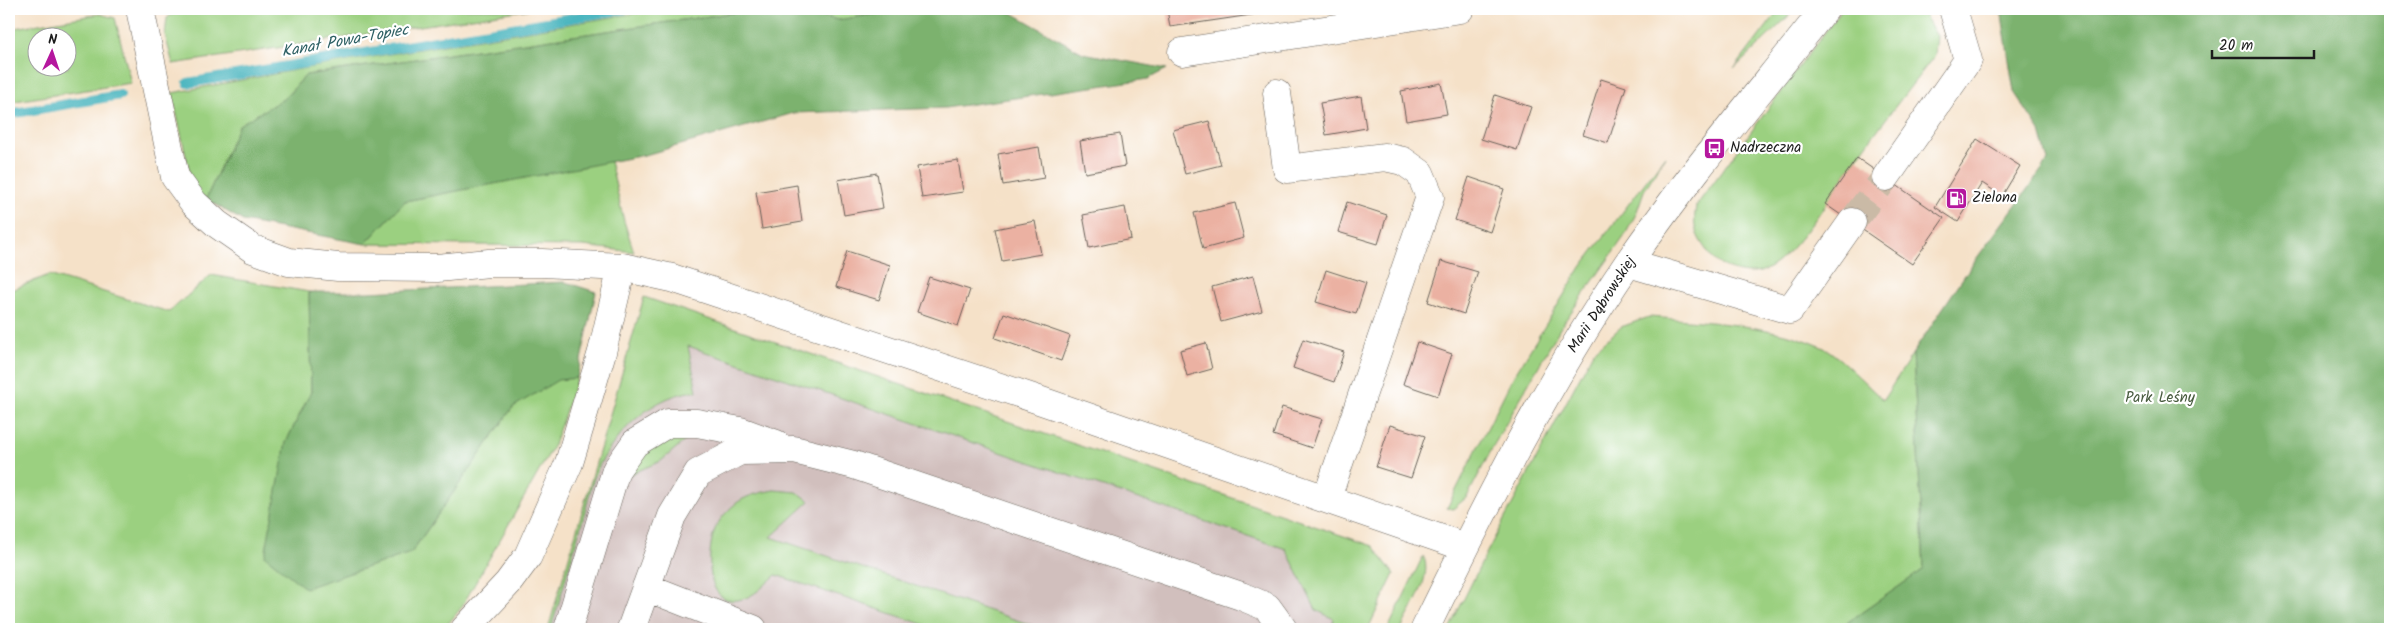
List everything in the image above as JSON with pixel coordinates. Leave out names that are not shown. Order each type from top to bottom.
[{"type":"street","points":[[140,9],[175,177],[194,204],[217,224],[253,249],[289,262],[338,268],[437,268],[488,263],[622,267],[672,278],[1327,498],[1465,547]]},
{"type":"street","points":[[1182,52],[1460,9]]},
{"type":"street","name":"Marii Dąbrowskiej","points":[[1424,629],[1491,493],[1556,375],[1628,263],[1714,148],[1825,9]]},
{"type":"street","points":[[1886,177],[1968,60],[1953,9]]},
{"type":"street","points":[[1277,93],[1287,169],[1385,158],[1402,161],[1420,173],[1430,197],[1327,498]]},
{"type":"street","points":[[1628,263],[1790,310],[1852,222]]},
{"type":"street","points":[[465,629],[508,583],[528,556],[569,463],[602,352],[622,267]]},
{"type":"street","points":[[568,629],[616,470],[635,443],[668,423],[697,423],[740,431],[794,450],[854,465],[1241,596],[1267,607],[1283,629]]},
{"type":"street","points":[[630,629],[672,516],[698,473],[740,451],[794,450]]},
{"type":"street","points":[[646,587],[753,629]]},
{"type":"shaded area","points":[[644,297],[1373,546],[1394,574],[1368,629],[548,629]]},
{"type":"green space","points":[[180,9],[531,9],[173,64],[165,35],[167,18]]},
{"type":"green space","points":[[660,9],[758,9],[306,75],[285,98],[239,125],[206,199],[194,192],[172,93],[306,68]]},
{"type":"green space","points":[[758,9],[794,9],[838,20],[907,9],[1005,9],[1083,53],[1167,69],[1148,79],[945,108],[794,113],[645,155],[405,201],[365,244],[243,221],[206,199],[239,125],[285,98],[306,75]]},
{"type":"green space","points":[[794,9],[907,9],[838,20]]},
{"type":"green space","points":[[1780,9],[1796,9],[1734,69]]},
{"type":"green space","points":[[1842,9],[1921,9],[1937,36],[1935,55],[1866,145],[1813,222],[1786,254],[1773,266],[1760,272],[1739,272],[1725,267],[1713,259],[1698,237],[1695,226],[1696,206]]},
{"type":"green space","name":"Park Leśny","points":[[2001,9],[2390,9],[2390,629],[1838,629],[1924,569],[1913,353],[1971,266],[2048,161],[2040,131],[2014,92]]},
{"type":"green space","points":[[100,14],[115,18],[131,83],[9,102],[9,29]]},
{"type":"green space","points":[[1665,156],[1644,191],[1636,214],[1624,237],[1562,325],[1495,443],[1467,497],[1453,509],[1447,508],[1511,381],[1581,267]]},
{"type":"green space","points":[[610,161],[624,221],[634,252],[583,246],[365,244],[405,201]]},
{"type":"green space","points":[[49,275],[169,312],[211,275],[309,292],[311,392],[286,442],[411,553],[513,407],[558,379],[577,378],[554,445],[461,608],[444,629],[9,629],[9,291]]},
{"type":"green space","points":[[565,282],[596,292],[577,378],[558,380],[513,407],[411,553],[305,588],[265,556],[286,442],[311,392],[309,292],[369,292]]},
{"type":"green space","points":[[644,297],[1373,546],[1394,574],[1368,629],[1331,629],[1334,619],[1316,610],[1286,549],[688,346],[697,391],[666,399],[652,407],[626,428],[606,454],[593,480],[551,629],[548,629]]},
{"type":"green space","points":[[1649,317],[1764,329],[1808,341],[1832,353],[1883,400],[1913,353],[1924,569],[1838,629],[1449,629],[1487,552],[1593,352],[1621,327]]},
{"type":"green space","points":[[673,435],[688,438],[661,461],[626,476],[652,441]]},
{"type":"green space","points":[[774,490],[797,492],[810,501],[771,537],[1043,629],[937,629],[776,575],[749,597],[727,600],[719,595],[711,576],[710,552],[715,528],[725,514],[743,499]]},
{"type":"green space","points":[[1423,556],[1426,564],[1420,593],[1401,629],[1388,629]]},
{"type":"building","points":[[1167,9],[1285,9],[1285,10],[1170,27]]},
{"type":"building","points":[[1601,79],[1626,87],[1608,143],[1583,135]]},
{"type":"building","points":[[1441,83],[1447,114],[1406,121],[1401,91]]},
{"type":"building","points":[[1495,95],[1531,107],[1517,150],[1481,139]]},
{"type":"building","points":[[1361,96],[1366,128],[1326,135],[1320,103]]},
{"type":"building","points":[[1209,121],[1221,165],[1185,174],[1173,130]]},
{"type":"building","points":[[1120,134],[1125,166],[1085,173],[1080,141]]},
{"type":"building","points":[[1977,139],[2020,166],[2002,196],[1982,183],[1958,222],[1935,207]]},
{"type":"building","points":[[1039,147],[1044,178],[1003,185],[998,154]]},
{"type":"building","points":[[1857,158],[1944,218],[1912,264],[1825,204]]},
{"type":"building","points":[[958,160],[963,192],[922,198],[917,167]]},
{"type":"building","points":[[877,173],[883,208],[844,215],[838,180]]},
{"type":"building","points":[[1469,177],[1504,189],[1490,232],[1455,220]]},
{"type":"building","points":[[797,185],[802,222],[762,229],[756,192]]},
{"type":"building","points":[[1347,202],[1387,215],[1378,244],[1338,232]]},
{"type":"building","points":[[1235,203],[1244,238],[1203,249],[1194,213]]},
{"type":"building","points":[[1125,207],[1131,239],[1089,248],[1083,215]]},
{"type":"building","points":[[1035,221],[1041,254],[1002,261],[995,229]]},
{"type":"building","points":[[847,251],[890,265],[879,300],[836,287]]},
{"type":"building","points":[[1441,261],[1478,272],[1464,314],[1428,302]]},
{"type":"building","points":[[1326,270],[1366,283],[1356,314],[1316,302]]},
{"type":"building","points":[[1253,276],[1262,311],[1221,322],[1212,287]]},
{"type":"building","points":[[929,277],[970,290],[958,326],[917,312]]},
{"type":"building","points":[[1004,313],[1070,336],[1061,361],[995,338]]},
{"type":"building","points":[[1303,339],[1344,352],[1334,382],[1293,368]]},
{"type":"building","points":[[1417,342],[1452,354],[1438,396],[1403,384]]},
{"type":"building","points":[[1206,343],[1212,369],[1187,376],[1180,350]]},
{"type":"building","points":[[1282,407],[1322,419],[1312,448],[1273,435]]},
{"type":"building","points":[[1390,425],[1425,436],[1411,478],[1376,467]]},
{"type":"waterway","name":"Kanał Powa-Topiec","points":[[188,83],[624,9]]},
{"type":"waterway","name":"Kanał Powa-Topiec","points":[[9,114],[120,95]]},
{"type":"tunnel","points":[[1852,222],[1886,177]]},
{"type":"place","name":"Nadrzeczna","points":[[1714,148]]},
{"type":"place","name":"Zielona","points":[[1956,198]]}]
